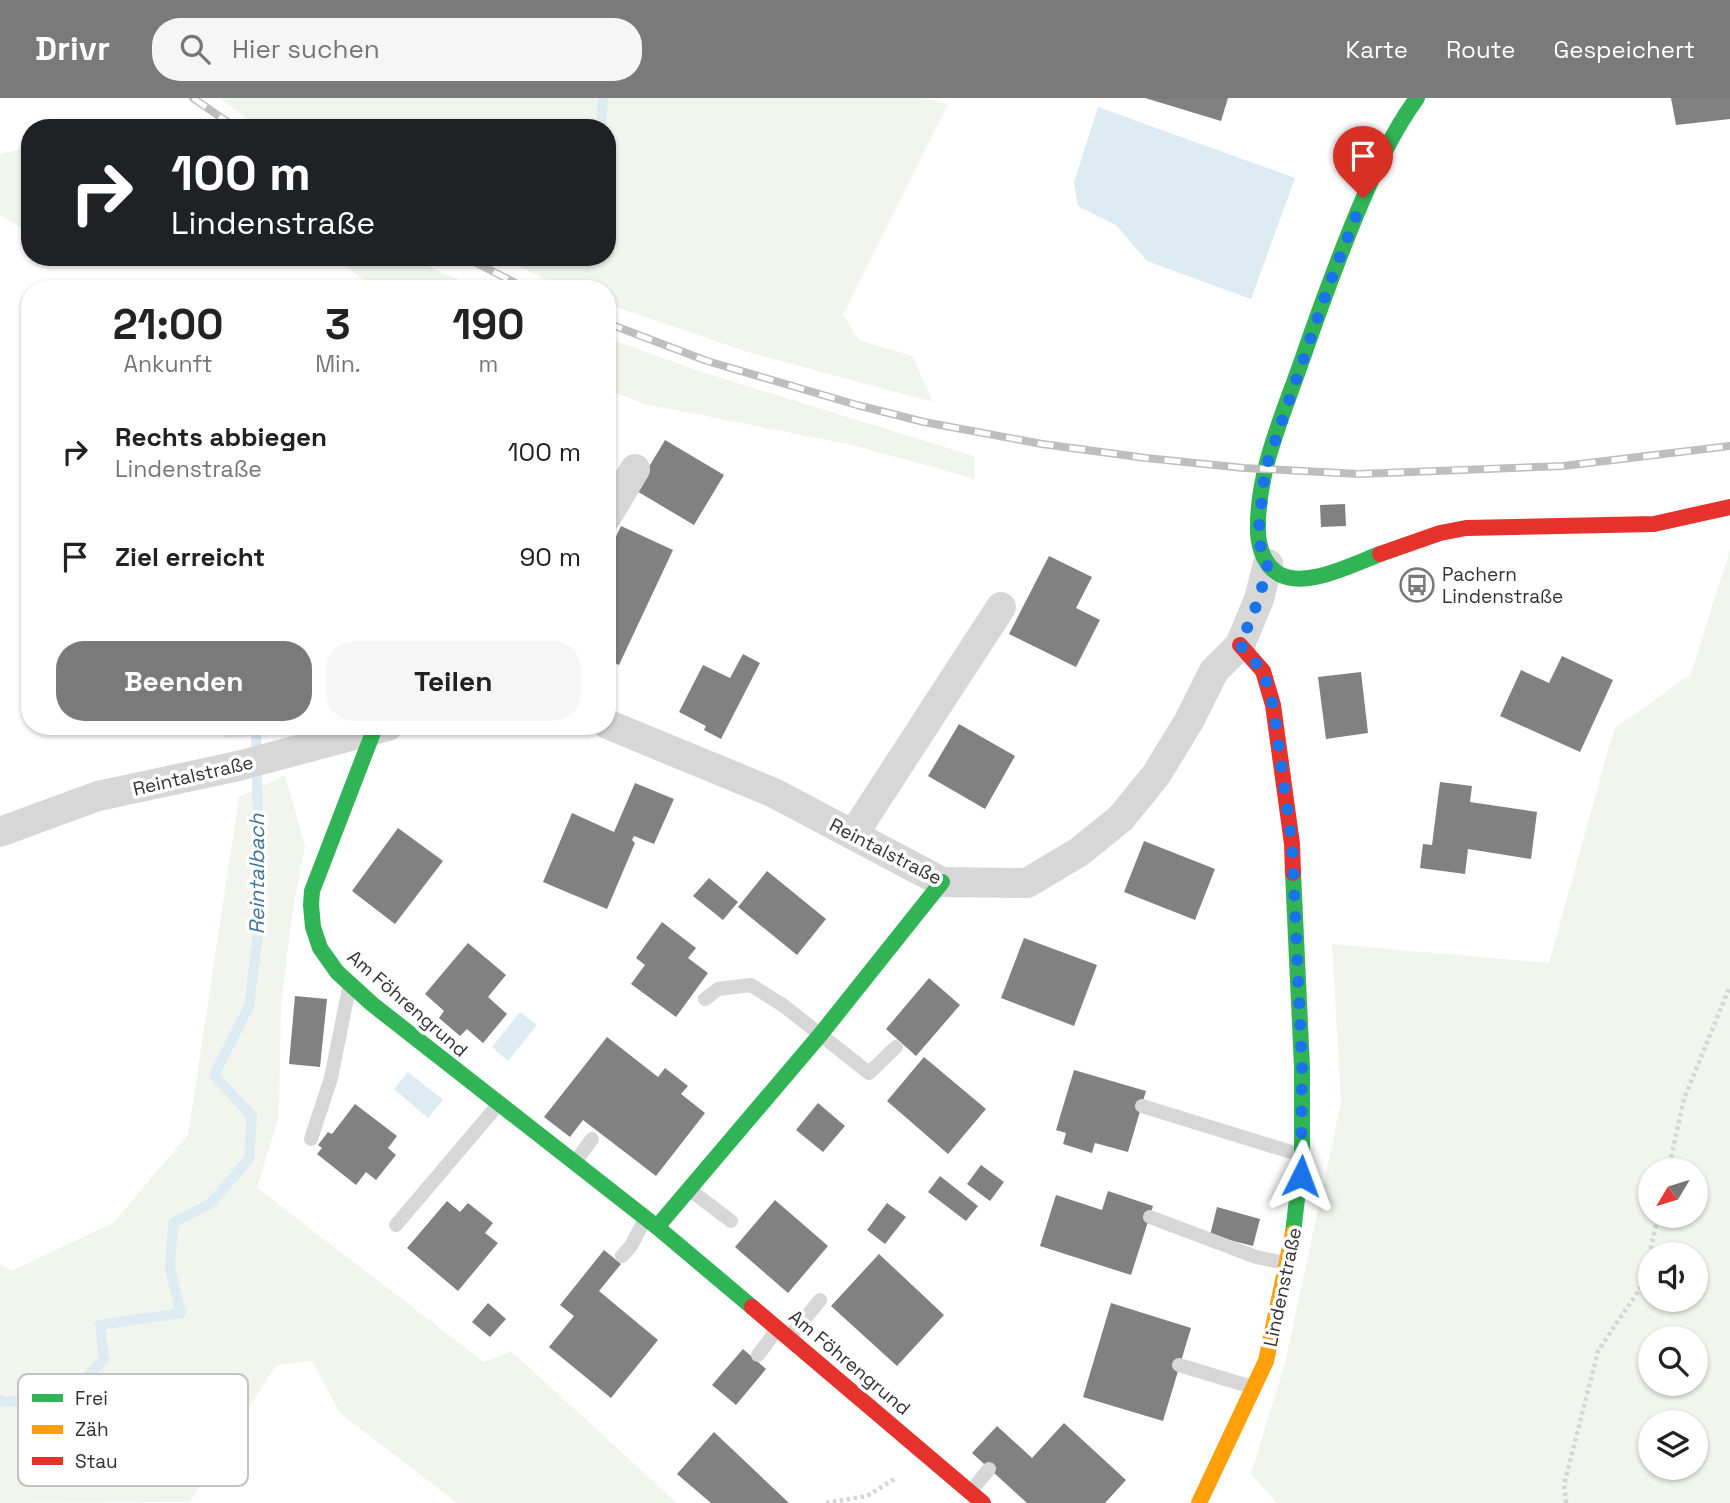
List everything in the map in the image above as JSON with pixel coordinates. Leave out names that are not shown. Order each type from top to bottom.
[{"type":"street","points":[[1417,98],[1404,114],[1363,198],[1329,285],[1265,470],[1258,536],[1268,564],[1276,574],[1292,580],[1306,580],[1440,533],[1466,528],[1654,524],[1730,507]]},
{"type":"street","points":[[616,501],[635,469]]},
{"type":"street","points":[[1240,645],[1259,599],[1268,564]]},
{"type":"street","points":[[853,835],[1001,607]]},
{"type":"street","name":"Reintalstraße","points":[[616,727],[774,793],[942,882],[1027,883],[1079,852],[1121,818],[1156,775],[1189,721],[1214,671],[1240,645]]},
{"type":"street","name":"Lindenstraße","points":[[1199,1503],[1266,1361],[1297,1216],[1302,1156],[1302,1066],[1292,844],[1273,705],[1263,671],[1240,645]]},
{"type":"street","name":"Reintalstraße","points":[[0,832],[98,796],[238,766],[354,735]]},
{"type":"street","name":"Am Föhrengrund","points":[[378,735],[312,891],[311,919],[318,946],[333,968],[498,1105],[652,1222],[983,1503]]},
{"type":"street","points":[[652,1222],[688,1189],[820,1035],[942,882]]},
{"type":"lane","points":[[312,1139],[331,1078],[351,983]]},
{"type":"lane","points":[[705,999],[718,989],[751,985],[784,1006],[869,1073],[896,1047]]},
{"type":"lane","points":[[396,1225],[498,1105]]},
{"type":"lane","points":[[1142,1106],[1302,1156]]},
{"type":"lane","points":[[575,1164],[592,1139]]},
{"type":"lane","points":[[688,1189],[731,1221]]},
{"type":"lane","points":[[1150,1217],[1256,1257],[1287,1264]]},
{"type":"lane","points":[[622,1256],[652,1222]]},
{"type":"lane","points":[[758,1355],[820,1300]]},
{"type":"lane","points":[[1180,1365],[1254,1387]]},
{"type":"lane","points":[[970,1492],[989,1469]]},
{"type":"path","points":[[1671,1158],[1684,1099],[1730,986]]},
{"type":"path","points":[[1566,1503],[1564,1485],[1598,1351],[1643,1284],[1655,1228]]},
{"type":"path","points":[[825,1503],[867,1496],[899,1477],[925,1453]]},
{"type":"shaded area","points":[[219,98],[922,98],[948,104],[843,315],[859,340],[912,356],[933,402],[751,353],[616,307],[616,280],[546,280],[519,266],[616,266],[616,119],[247,119]]},
{"type":"shaded area","points":[[1098,107],[1295,178],[1251,299],[1147,261],[1116,225],[1078,206],[1074,182]]},
{"type":"shaded area","points":[[21,149],[21,228],[0,215],[0,154]]},
{"type":"shaded area","points":[[345,266],[429,266],[459,280],[363,280]]},
{"type":"shaded area","points":[[616,341],[702,372],[974,456],[975,479],[852,445],[645,404],[616,393]]},
{"type":"shaded area","points":[[1730,550],[1730,1503],[1277,1503],[1251,1474],[1285,1363],[1341,1102],[1332,944],[1549,963],[1614,729],[1691,674]]},
{"type":"shaded area","points":[[224,735],[251,735],[245,737],[224,738]]},
{"type":"shaded area","points":[[285,775],[305,846],[292,915],[281,1006],[279,1116],[257,1188],[484,1362],[511,1351],[677,1503],[457,1503],[340,1413],[312,1361],[276,1365],[248,1410],[248,1374],[18,1374],[18,1486],[200,1486],[190,1502],[0,1503],[0,1264],[11,1271],[113,1223],[188,1135],[239,797]]},
{"type":"shaded area","points":[[520,1012],[537,1025],[508,1061],[492,1047]]},
{"type":"shaded area","points":[[408,1072],[443,1100],[428,1118],[394,1089]]},
{"type":"building","points":[[1145,98],[1228,98],[1221,121]]},
{"type":"building","points":[[1671,98],[1730,98],[1730,119],[1676,125]]},
{"type":"building","points":[[665,440],[724,475],[694,525],[635,490]]},
{"type":"building","points":[[1345,504],[1346,526],[1321,527],[1320,505]]},
{"type":"building","points":[[621,526],[673,550],[619,665],[616,664],[616,537]]},
{"type":"building","points":[[1049,556],[1092,577],[1076,608],[1100,620],[1076,667],[1009,634]]},
{"type":"building","points":[[743,654],[760,663],[721,739],[704,730],[706,726],[679,712],[703,665],[730,678]]},
{"type":"building","points":[[1562,656],[1613,680],[1580,752],[1500,716],[1521,670],[1549,683]]},
{"type":"building","points":[[1361,672],[1368,733],[1326,739],[1318,677]]},
{"type":"building","points":[[959,724],[1015,756],[985,809],[928,776]]},
{"type":"building","points":[[1440,782],[1472,786],[1470,802],[1537,812],[1531,859],[1468,849],[1465,874],[1420,868],[1423,844],[1432,845]]},
{"type":"building","points":[[635,783],[674,799],[654,844],[634,836],[632,840],[635,843],[607,909],[543,882],[572,813],[614,832]]},
{"type":"building","points":[[398,828],[443,861],[395,924],[352,891]]},
{"type":"building","points":[[1144,841],[1215,869],[1195,920],[1124,892]]},
{"type":"building","points":[[767,871],[826,919],[797,955],[738,907]]},
{"type":"building","points":[[709,878],[738,902],[723,920],[693,896]]},
{"type":"building","points":[[662,922],[696,948],[688,958],[708,973],[676,1017],[631,984],[645,965],[636,958]]},
{"type":"building","points":[[1024,938],[1097,965],[1074,1026],[1001,998]]},
{"type":"building","points":[[468,943],[506,975],[488,997],[507,1014],[483,1043],[467,1029],[460,1036],[439,1018],[444,1011],[425,994]]},
{"type":"building","points":[[929,978],[960,1005],[916,1056],[886,1029]]},
{"type":"building","points":[[295,996],[327,999],[320,1067],[289,1064]]},
{"type":"building","points":[[607,1037],[658,1077],[665,1068],[688,1086],[681,1094],[705,1113],[656,1176],[583,1120],[570,1137],[544,1117]]},
{"type":"building","points":[[924,1057],[986,1109],[948,1154],[887,1101]]},
{"type":"building","points":[[1074,1070],[1146,1091],[1128,1152],[1095,1143],[1092,1153],[1063,1144],[1066,1133],[1056,1130]]},
{"type":"building","points":[[818,1103],[845,1126],[823,1152],[796,1130]]},
{"type":"building","points":[[355,1104],[397,1136],[388,1148],[396,1155],[376,1180],[366,1172],[356,1185],[317,1154],[322,1148],[318,1145],[328,1132],[332,1134]]},
{"type":"building","points":[[981,1165],[1004,1182],[990,1201],[967,1184]]},
{"type":"building","points":[[940,1176],[978,1206],[966,1221],[928,1192]]},
{"type":"building","points":[[1108,1191],[1153,1206],[1131,1275],[1040,1246],[1056,1195],[1102,1210]]},
{"type":"building","points":[[775,1200],[828,1246],[788,1293],[735,1247]]},
{"type":"building","points":[[447,1201],[460,1212],[468,1203],[493,1223],[485,1233],[498,1243],[458,1291],[407,1248]]},
{"type":"building","points":[[887,1203],[906,1217],[885,1244],[867,1230]]},
{"type":"building","points":[[1217,1207],[1260,1219],[1253,1246],[1210,1235]]},
{"type":"building","points":[[604,1250],[621,1264],[599,1291],[658,1340],[611,1398],[549,1347],[574,1316],[560,1305]]},
{"type":"building","points":[[879,1254],[944,1315],[897,1366],[831,1306]]},
{"type":"building","points":[[488,1303],[506,1319],[490,1337],[472,1322]]},
{"type":"building","points":[[1111,1303],[1191,1328],[1163,1421],[1083,1397]]},
{"type":"building","points":[[743,1349],[766,1369],[736,1405],[712,1385]]},
{"type":"building","points":[[1064,1423],[1126,1480],[1105,1503],[1027,1503],[972,1453],[997,1426],[1032,1458]]},
{"type":"building","points":[[714,1432],[789,1503],[711,1503],[677,1474]]},
{"type":"waterway","name":"Reintalbach","points":[[602,119],[603,98]]},
{"type":"waterway","name":"Reintalbach","points":[[90,1374],[104,1359],[100,1325],[181,1313],[170,1268],[173,1223],[210,1204],[249,1159],[252,1116],[214,1075],[249,1006],[260,918],[256,735]]},
{"type":"waterway","name":"Reintalbach","points":[[0,1400],[18,1400]]},
{"type":"railway","points":[[193,98],[223,119]]},
{"type":"railway","points":[[482,266],[510,280]]},
{"type":"railway","points":[[616,326],[707,361],[924,422],[1042,444],[1146,458],[1244,468],[1359,474],[1563,466],[1730,446]]},
{"type":"traffic: fast","points":[[1380,554],[1316,577],[1290,578],[1279,574],[1266,562],[1258,533],[1259,511],[1261,488],[1272,445],[1337,263],[1379,164],[1400,123],[1417,98]]},
{"type":"traffic: fast","points":[[372,735],[312,891],[313,927],[320,948],[337,972],[372,1004],[657,1227]]},
{"type":"traffic: fast","points":[[1293,873],[1302,1067],[1302,1156],[1293,1233]]},
{"type":"traffic: fast","points":[[752,1307],[657,1227],[820,1035],[942,882]]},
{"type":"traffic: slow","points":[[1199,1503],[1266,1361],[1293,1233]]},
{"type":"traffic: jam","points":[[1380,554],[1440,533],[1466,528],[1654,524],[1730,507]]},
{"type":"traffic: jam","points":[[1240,645],[1263,671],[1273,705],[1292,844],[1293,873]]},
{"type":"traffic: jam","points":[[752,1307],[983,1503]]},
{"type":"place","name":"Pachern Lindenstraße","points":[[1417,585]]},
{"type":"route","points":[[1301,1176],[1302,1066],[1292,844],[1273,705],[1263,671],[1240,645],[1259,599],[1268,564],[1258,536],[1265,470],[1329,285],[1363,198]]}]
